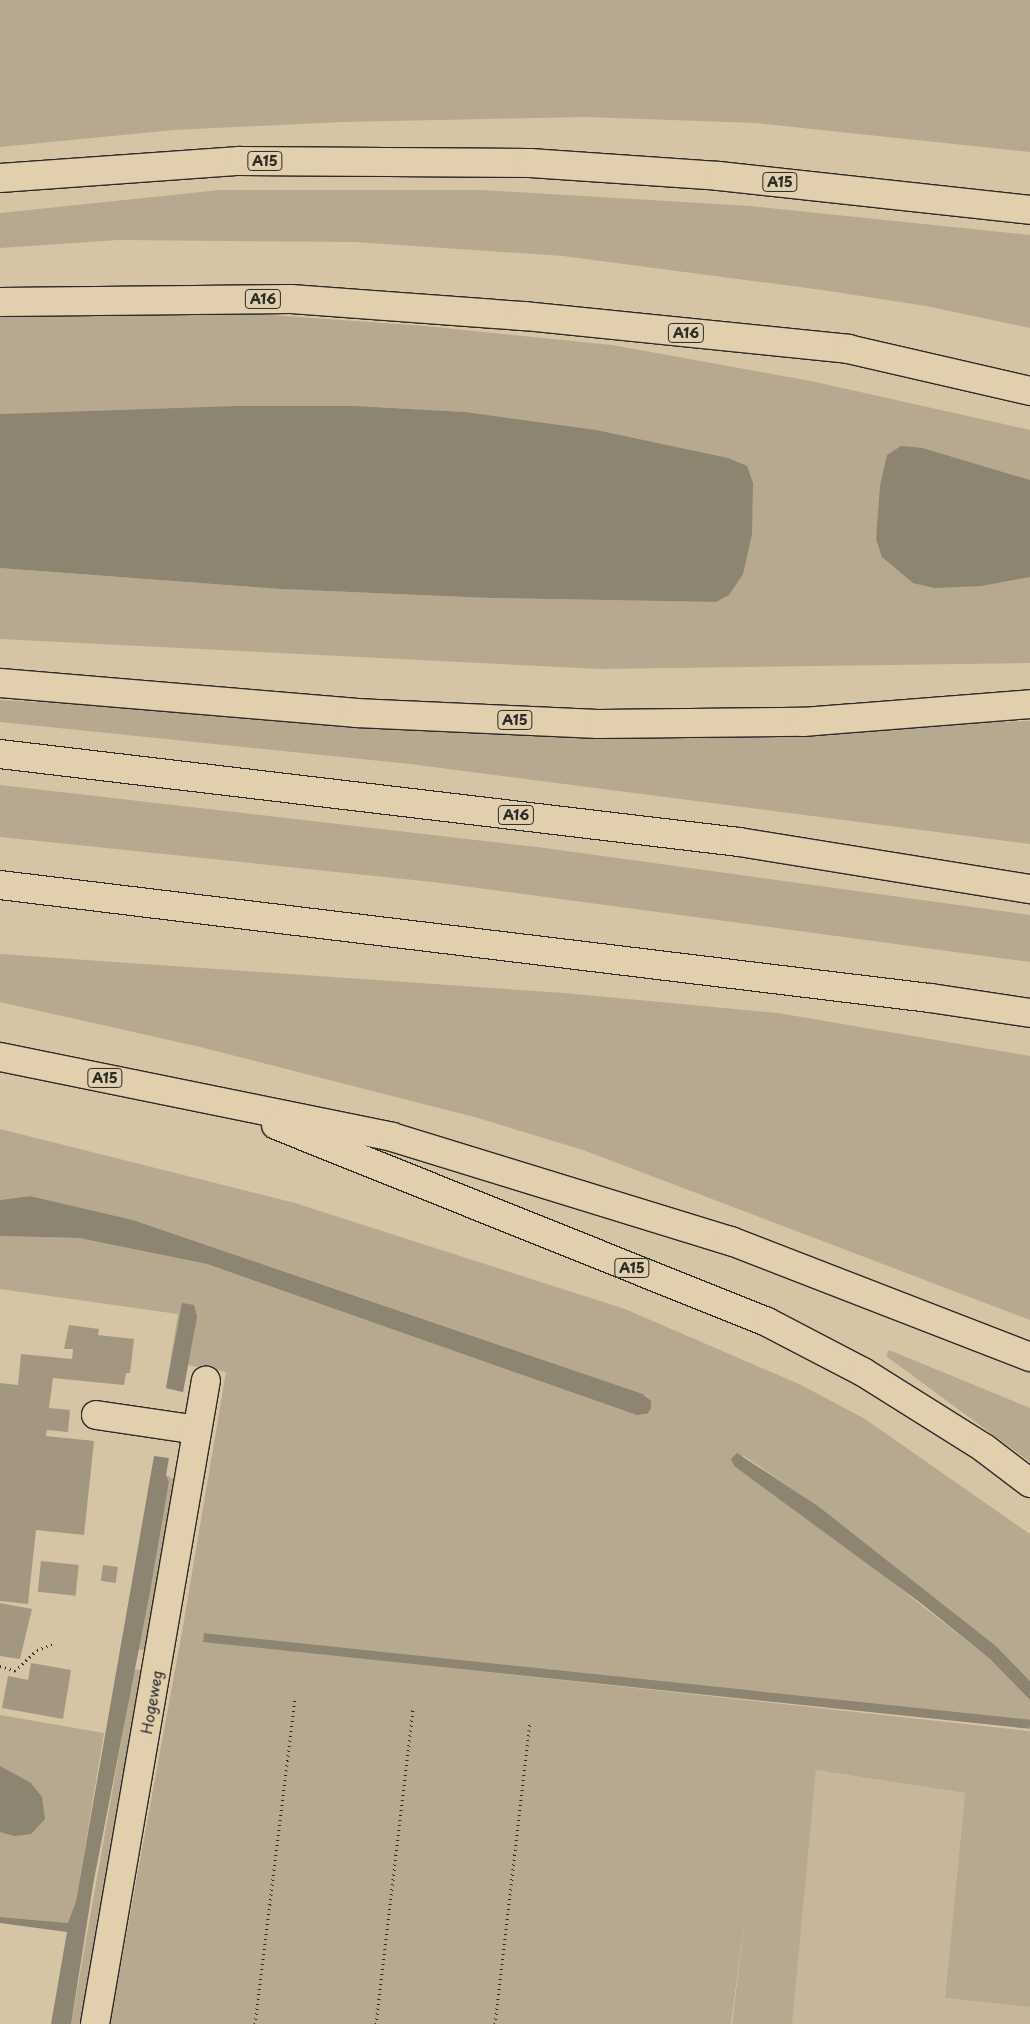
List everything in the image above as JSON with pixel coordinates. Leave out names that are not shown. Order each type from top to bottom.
[{"type":"main road","name":"A15","points":[[0,178],[239,161],[530,163],[719,176],[1030,210]]},
{"type":"main road","name":"A16","points":[[0,302],[291,299],[525,316],[848,349],[1030,391]]},
{"type":"main road","name":"A15","points":[[0,683],[356,713],[598,724],[803,722],[1030,704]]},
{"type":"main road","name":"A16","points":[[0,754],[739,842],[1030,889]]},
{"type":"main road","points":[[0,885],[883,992],[1030,1013]]},
{"type":"main road","name":"A15","points":[[0,1057],[392,1136],[722,1238],[1030,1358]]},
{"type":"main road","name":"A15","points":[[210,1099],[767,1322],[863,1372],[984,1448],[1030,1483]]},
{"type":"main road","name":"Hogeweg","points":[[95,2024],[206,1380]]},
{"type":"main road","points":[[96,1415],[197,1430]]},
{"type":"path","points":[[0,1666],[15,1671],[37,1650],[53,1644]]},
{"type":"path","points":[[255,2024],[295,1697]]},
{"type":"path","points":[[376,2024],[413,1708]]},
{"type":"path","points":[[495,2024],[530,1722]]},
{"type":"shaded area","points":[[0,0],[1030,0],[1030,152],[756,123],[586,117],[342,122],[174,130],[0,147]]},
{"type":"shaded area","points":[[220,190],[482,190],[750,206],[1030,235],[1030,328],[926,306],[822,290],[563,256],[355,242],[118,240],[0,248],[0,213]]},
{"type":"shaded area","points":[[0,308],[243,313],[425,326],[612,345],[811,381],[1030,430],[1030,480],[923,448],[887,455],[876,539],[982,586],[1030,577],[1030,663],[600,669],[0,639],[0,568],[281,589],[489,598],[716,602],[465,412],[355,406],[233,406],[0,414]]},
{"type":"shaded area","points":[[233,406],[355,406],[465,412],[596,430],[728,458],[747,466],[753,483],[752,534],[743,574],[729,595],[716,602],[489,598],[281,589],[0,568],[0,414]]},
{"type":"shaded area","points":[[901,446],[923,448],[1030,480],[1030,577],[982,586],[934,588],[913,583],[882,557],[876,539],[880,486],[887,455]]},
{"type":"shaded area","points":[[0,700],[244,713],[820,727],[1030,721],[1030,844],[410,764],[0,722]]},
{"type":"shaded area","points":[[0,785],[545,848],[1030,915],[1030,962],[433,882],[0,837]]},
{"type":"shaded area","points":[[0,954],[564,993],[778,1013],[1030,1056],[1030,1320],[583,1150],[478,1118],[200,1047],[0,1002]]},
{"type":"shaded area","points":[[0,1129],[295,1203],[625,1309],[799,1384],[865,1419],[1030,1534],[1030,1681],[996,1646],[818,1506],[744,1456],[731,1459],[734,1466],[846,1546],[990,1659],[1030,1700],[1030,1721],[205,1633],[203,1641],[1030,1731],[1030,2007],[945,1998],[965,1793],[816,1770],[792,2024],[732,2024],[746,1910],[731,2024],[110,2024],[182,1632],[226,1372],[188,1365],[183,1392],[166,1388],[178,1314],[0,1289],[0,1236],[79,1238],[207,1264],[634,1413],[645,1415],[651,1409],[647,1396],[643,1394],[133,1220],[30,1196],[0,1200]]},
{"type":"shaded area","points":[[30,1196],[133,1220],[643,1394],[651,1401],[651,1409],[647,1414],[637,1415],[207,1264],[79,1238],[0,1236],[0,1200]]},
{"type":"shaded area","points":[[182,1303],[194,1305],[197,1317],[183,1392],[166,1388]]},
{"type":"shaded area","points":[[889,1350],[1030,1408],[1030,1462],[886,1356]]},
{"type":"shaded area","points":[[737,1453],[818,1506],[996,1646],[1030,1681],[1030,1700],[990,1659],[922,1604],[734,1466],[731,1459]]},
{"type":"shaded area","points":[[154,1456],[169,1458],[166,1475],[169,1482],[149,1597],[93,1885],[71,2024],[51,2024],[67,1932],[0,1923],[0,1917],[68,1923],[76,1901]]},
{"type":"shaded area","points":[[166,1475],[181,1483],[149,1651],[137,1649],[169,1483]]},
{"type":"shaded area","points":[[204,1633],[1030,1720],[1030,1729],[203,1642]]},
{"type":"shaded area","points":[[134,1669],[145,1671],[86,2024],[71,2024]]},
{"type":"shaded area","points":[[0,1715],[104,1733],[76,1901],[68,1923],[0,1917]]},
{"type":"shaded area","points":[[0,1766],[31,1783],[42,1797],[45,1819],[31,1834],[14,1836],[0,1832]]},
{"type":"shaded area","points":[[816,1770],[965,1793],[945,1998],[1030,2007],[1030,2024],[791,2024]]},
{"type":"building","points":[[69,1325],[99,1329],[98,1335],[134,1339],[130,1373],[126,1373],[124,1385],[53,1378],[49,1408],[70,1410],[68,1432],[47,1430],[46,1436],[94,1441],[84,1535],[36,1530],[28,1604],[0,1601],[0,1383],[18,1385],[21,1354],[72,1359],[73,1349],[64,1349]]},
{"type":"building","points":[[41,1561],[79,1565],[76,1596],[38,1592]]},
{"type":"building","points":[[103,1565],[118,1567],[116,1583],[101,1581]]},
{"type":"building","points":[[0,1603],[32,1609],[20,1659],[0,1656]]},
{"type":"building","points":[[31,1663],[71,1670],[63,1719],[2,1708],[8,1676],[28,1680]]}]
